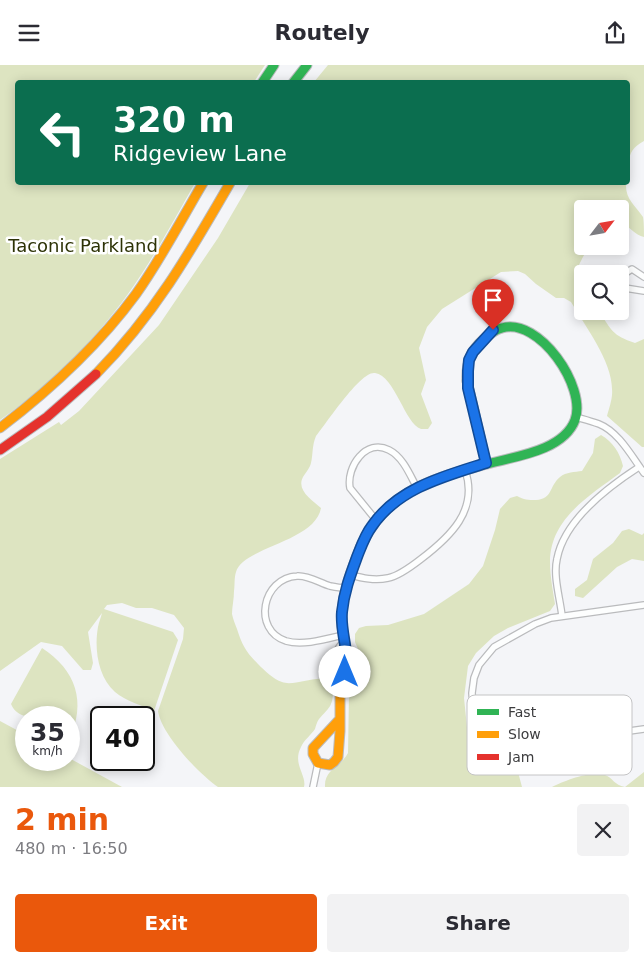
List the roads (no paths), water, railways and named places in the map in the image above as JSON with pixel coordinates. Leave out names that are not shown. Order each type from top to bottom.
[{"type":"main road","points":[[264,80],[274,65]]},
{"type":"main road","points":[[295,80],[306,65]]},
{"type":"main road","points":[[0,428],[66,375],[110,327],[149,275],[202,185]]},
{"type":"main road","points":[[0,451],[62,405],[94,376],[124,344],[152,310],[173,280],[229,185]]},
{"type":"main road","points":[[339,720],[316,743],[312,750],[313,757],[318,763],[329,765],[334,763],[339,753],[339,720],[343,683],[348,661],[341,622],[345,588],[370,528],[376,520],[390,506],[417,488],[486,463],[514,458],[544,448],[569,431],[576,417],[573,387],[561,363],[539,338],[522,329],[508,326],[493,330],[473,352],[469,360],[468,388],[486,463]]},
{"type":"street","points":[[644,277],[632,269],[624,274],[622,280],[625,288],[644,291]]},
{"type":"street","points":[[576,417],[599,424],[608,429],[644,473]]},
{"type":"street","points":[[376,520],[354,494],[349,481],[353,463],[360,455],[368,450],[379,448],[389,450],[400,460],[417,488]]},
{"type":"street","points":[[562,616],[556,569],[557,559],[567,533],[582,512],[639,467]]},
{"type":"street","points":[[350,575],[370,579],[389,578],[441,544],[461,518],[468,500],[470,488],[465,470]]},
{"type":"street","points":[[344,638],[318,641],[288,641],[281,639],[272,630],[264,607],[268,595],[274,586],[295,576],[304,576],[331,586],[345,588]]},
{"type":"street","points":[[472,695],[474,678],[479,665],[494,647],[506,639],[535,624],[562,616],[644,605]]},
{"type":"street","points":[[322,739],[332,740],[338,747]]},
{"type":"street","points":[[313,787],[318,763]]},
{"type":"park label","name":"Taconic Parkland","points":[[83,246]]}]
